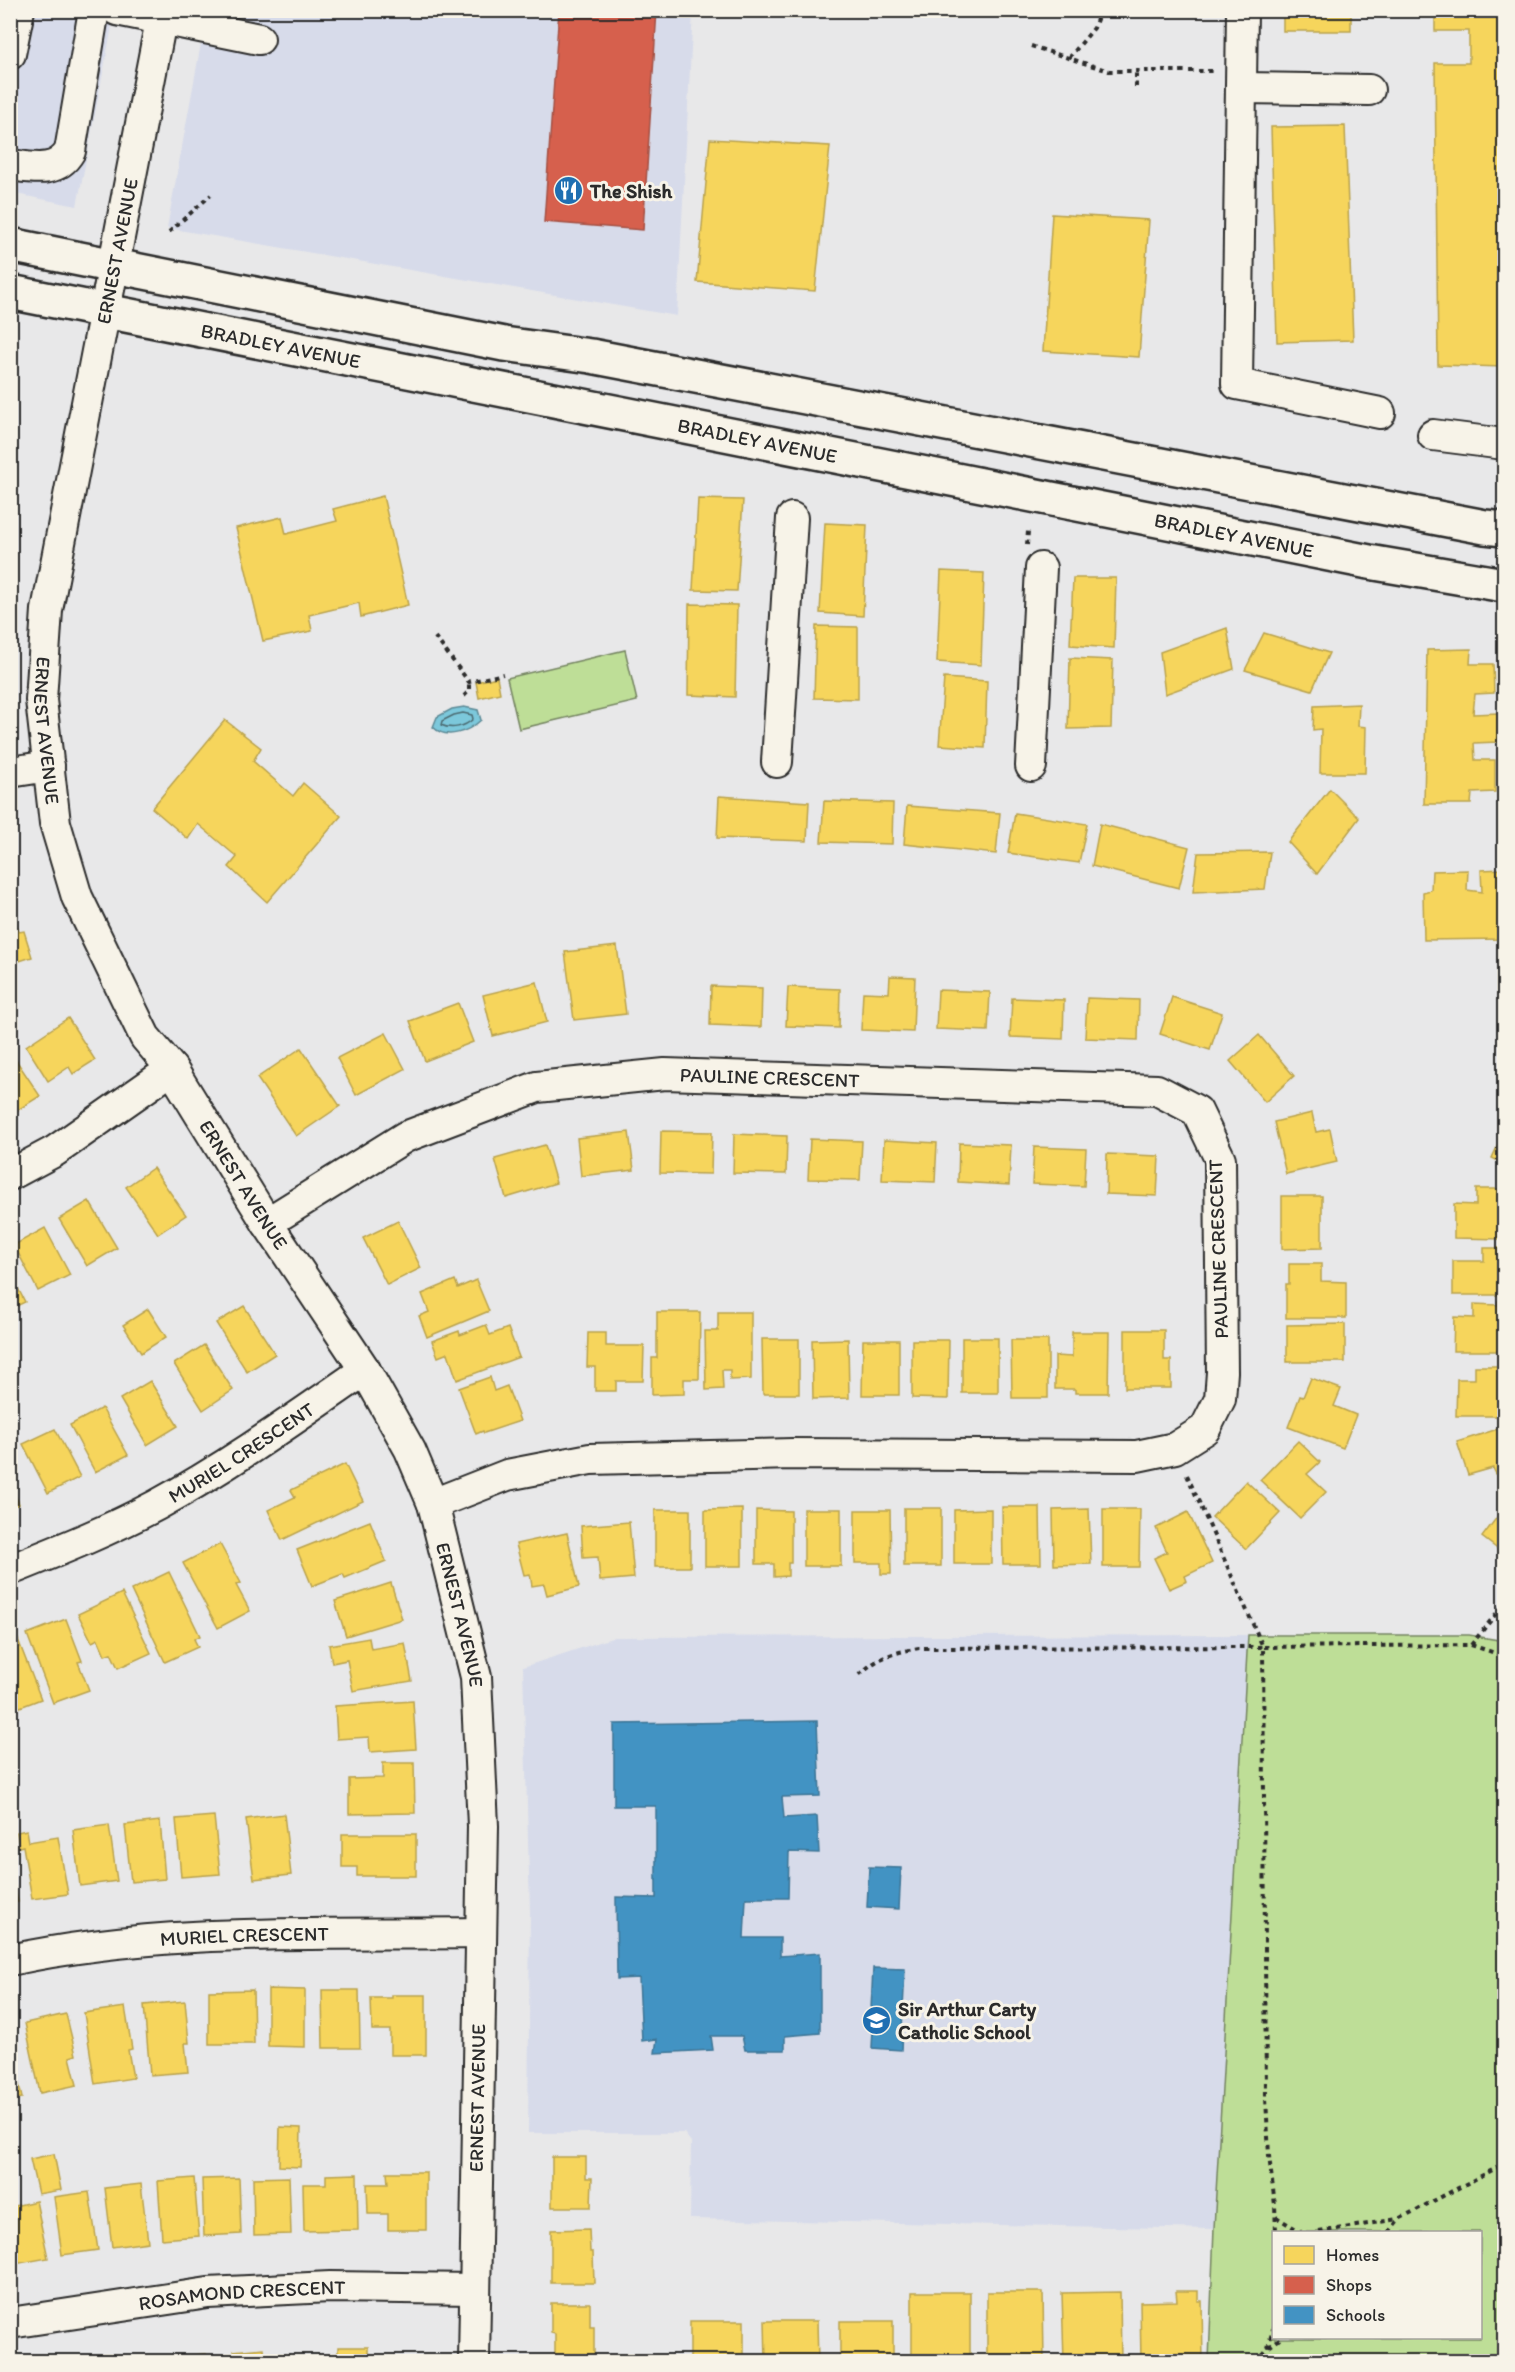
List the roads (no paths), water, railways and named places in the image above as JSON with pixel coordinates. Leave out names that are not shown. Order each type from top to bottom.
[{"type":"main road","points":[[10,245],[504,344],[591,356],[1504,529]]},
{"type":"main road","name":"BRADLEY AVENUE","points":[[10,292],[1357,560],[1504,585]]},
{"type":"street","points":[[10,54],[19,10]]},
{"type":"street","points":[[10,165],[46,169],[65,160],[70,151],[94,10]]},
{"type":"street","points":[[117,10],[162,15],[259,39]]},
{"type":"street","points":[[1242,10],[1237,384],[1380,413]]},
{"type":"street","name":"ERNEST AVENUE","points":[[162,15],[47,610],[41,700],[55,823],[77,897],[145,1037],[172,1069],[267,1223],[365,1370],[410,1450],[433,1504],[476,1677],[483,1826],[474,2361]]},
{"type":"street","points":[[1241,80],[1369,90]]},
{"type":"street","points":[[1433,435],[1504,444]]},
{"type":"street","points":[[777,762],[792,518]]},
{"type":"street","points":[[1031,766],[1041,567]]},
{"type":"street","points":[[10,772],[49,766]]},
{"type":"street","points":[[10,1175],[55,1151],[172,1069]]},
{"type":"street","name":"PAULINE CRESCENT","points":[[267,1223],[405,1137],[537,1087],[664,1074],[1157,1090],[1197,1111],[1220,1159],[1222,1372],[1220,1399],[1205,1429],[1175,1448],[1137,1456],[792,1454],[590,1459],[507,1475],[433,1504]]},
{"type":"street","name":"MURIEL CRESCENT","points":[[10,1570],[69,1546],[156,1505],[250,1449],[365,1370]]},
{"type":"street","name":"MURIEL CRESCENT","points":[[10,1960],[53,1951],[166,1937],[480,1933]]},
{"type":"street","name":"ROSAMOND CRESCENT","points":[[10,2323],[208,2293],[330,2287],[474,2289]]},
{"type":"water","points":[[464,707],[478,710],[481,720],[458,733],[445,733],[433,727],[437,717],[452,709]]},
{"type":"place","name":"The Shish","points":[[569,191]]},
{"type":"place","name":"Sir Arthur Carty Catholic School","points":[[877,2021]]}]
